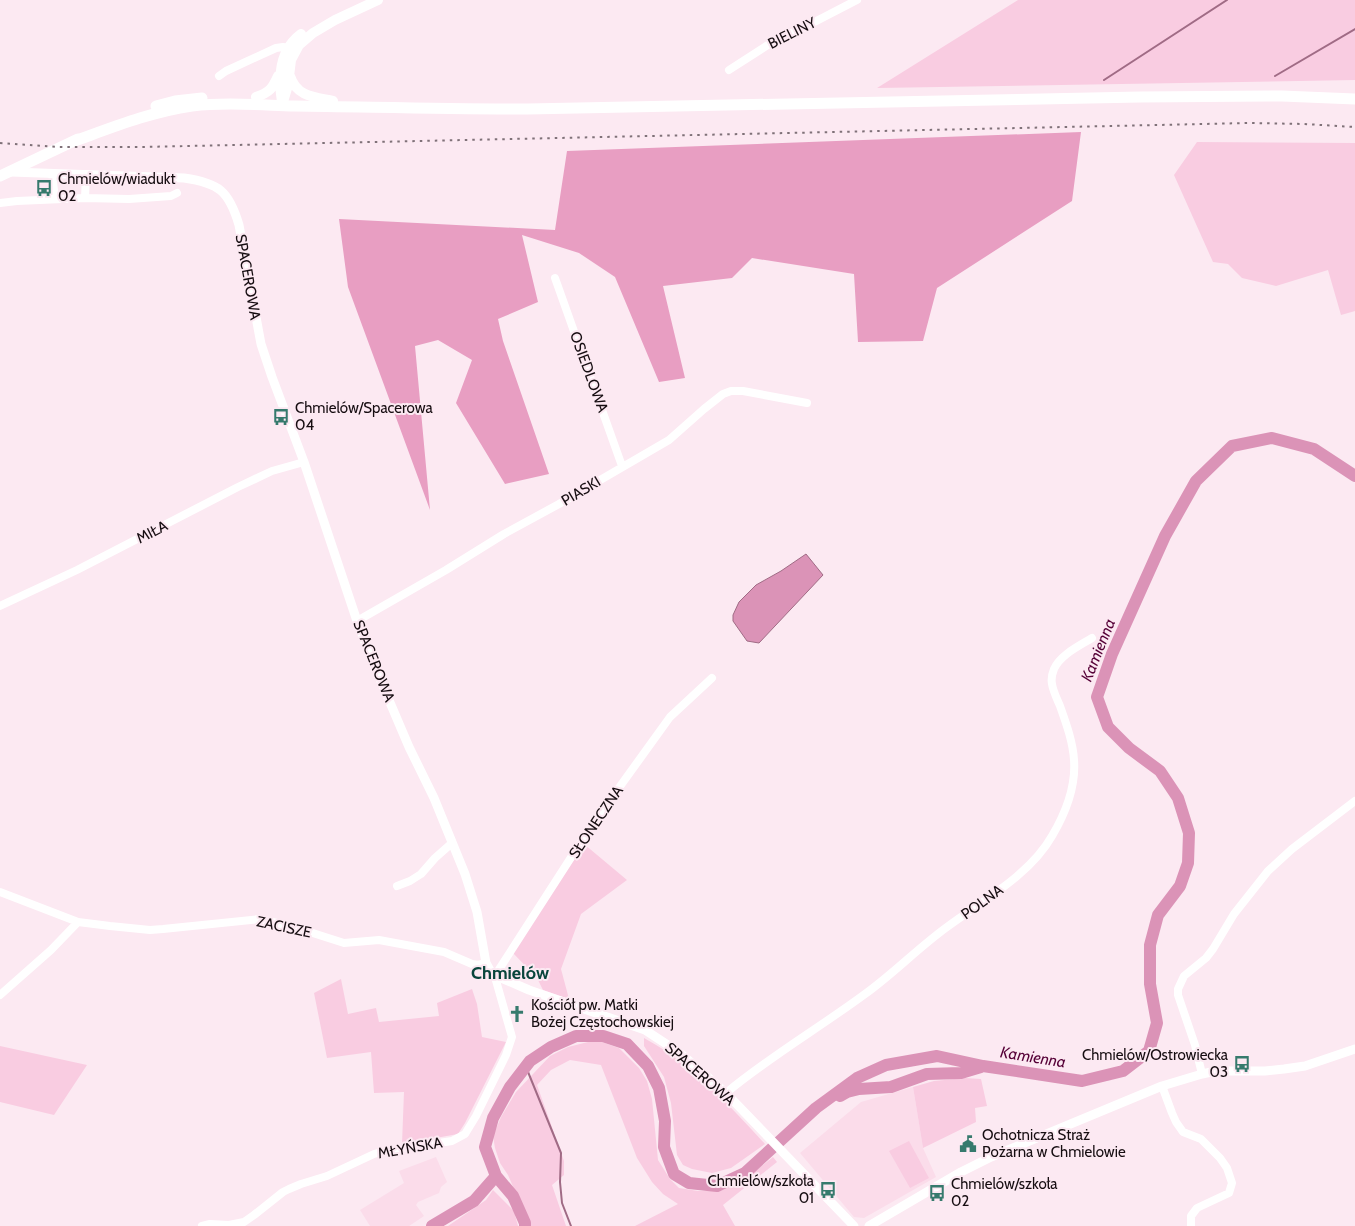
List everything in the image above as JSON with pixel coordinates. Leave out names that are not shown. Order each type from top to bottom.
[{"type":"main road","points":[[282,101],[280,83],[291,60],[292,49],[335,20],[378,0]]},
{"type":"main road","points":[[256,97],[268,92],[285,73]]},
{"type":"main road","points":[[285,73],[299,91],[314,97],[333,101]]},
{"type":"main road","points":[[0,176],[115,120],[143,109],[186,99],[256,97],[282,101],[391,107],[528,109],[1235,96],[1355,98]]},
{"type":"main road","points":[[72,142],[132,120],[169,110],[214,104],[333,101],[391,107]]},
{"type":"street","name":"BIELINY","points":[[729,70],[777,39],[799,30],[857,0]]},
{"type":"street","points":[[219,76],[276,48],[292,49]]},
{"type":"street","name":"SPACEROWA","points":[[0,171],[165,177],[196,180],[208,182],[230,200],[239,225],[261,344],[272,378],[304,462],[357,621],[397,719],[434,798],[465,874],[477,912],[486,963],[492,974],[529,990],[645,1030],[680,1053],[726,1093],[854,1226]]},
{"type":"street","points":[[52,174],[55,199]]},
{"type":"street","points":[[85,198],[86,174]]},
{"type":"street","points":[[0,203],[16,200],[129,199],[171,196],[177,193]]},
{"type":"street","name":"OSIEDLOWA","points":[[555,278],[622,466]]},
{"type":"street","name":"PIASKI","points":[[357,621],[669,440],[723,394],[743,390],[807,402]]},
{"type":"street","name":"MIŁA","points":[[0,606],[77,570],[238,487],[272,471],[304,462]]},
{"type":"street","name":"POLNA","points":[[726,1093],[810,1031],[868,992],[946,927],[1007,884],[1036,858],[1053,835],[1064,812],[1073,782],[1074,760],[1070,736],[1052,685],[1053,673],[1055,667],[1067,654],[1092,638]]},
{"type":"street","name":"SŁONECZNA","points":[[495,976],[590,828],[670,717],[712,678]]},
{"type":"street","points":[[1202,1074],[1178,995],[1178,989],[1184,976],[1206,958],[1234,914],[1268,871],[1292,849],[1355,801]]},
{"type":"street","points":[[397,886],[421,874],[452,843]]},
{"type":"street","name":"ZACISZE","points":[[0,892],[78,922],[150,930],[260,919],[294,927],[344,943],[379,940],[444,952],[472,964],[486,963]]},
{"type":"street","points":[[0,994],[51,950],[78,922]]},
{"type":"street","name":"MŁYŃSKA","points":[[202,1226],[244,1222],[288,1188],[327,1176],[374,1154],[452,1141],[465,1134],[506,1055],[512,1036],[495,976]]},
{"type":"street","points":[[868,1226],[991,1156],[1162,1086],[1216,1071],[1265,1071],[1305,1066],[1355,1049]]},
{"type":"street","points":[[1162,1086],[1176,1122],[1183,1132],[1201,1139],[1209,1147],[1227,1168],[1232,1183],[1229,1193],[1196,1208],[1191,1216],[1191,1226]]},
{"type":"shaded area","points":[[1018,0],[1355,0],[1355,80],[877,88]]},
{"type":"shaded area","points":[[1081,132],[1072,201],[937,288],[923,341],[858,342],[854,274],[752,258],[732,278],[663,286],[685,378],[659,382],[615,277],[579,253],[522,235],[538,302],[498,319],[503,341],[549,474],[505,484],[456,403],[472,360],[438,340],[415,346],[430,510],[348,287],[339,219],[555,230],[567,151]]},
{"type":"shaded area","points":[[1197,142],[1355,143],[1355,311],[1341,315],[1328,270],[1276,286],[1242,278],[1228,264],[1213,262],[1174,175]]},
{"type":"shaded area","points":[[806,554],[823,575],[759,643],[747,641],[733,621],[733,615],[739,602],[756,585]]},
{"type":"shaded area","points":[[584,844],[627,880],[581,914],[561,969],[569,999],[543,990],[537,978],[513,953]]},
{"type":"shaded area","points":[[341,979],[348,1014],[376,1008],[379,1022],[439,1016],[437,1003],[472,989],[477,1004],[482,1037],[506,1042],[458,1134],[402,1144],[404,1092],[374,1093],[371,1052],[327,1058],[314,993]]},
{"type":"shaded area","points":[[644,1038],[679,1060],[709,1086],[765,1144],[731,1168],[712,1173],[683,1165],[677,1155],[671,1103],[664,1077],[644,1046]]},
{"type":"shaded area","points":[[588,1042],[602,1042],[619,1048],[639,1068],[647,1081],[652,1099],[658,1160],[670,1179],[679,1188],[698,1191],[720,1191],[740,1183],[773,1157],[777,1162],[723,1205],[735,1226],[635,1226],[678,1204],[663,1194],[652,1182],[637,1158],[601,1065],[570,1060],[551,1070],[537,1085],[564,1161],[564,1175],[552,1185],[566,1226],[530,1226],[508,1175],[500,1163],[493,1136],[501,1117],[516,1092],[550,1056],[568,1047]]},
{"type":"shaded area","points":[[0,1046],[87,1065],[54,1115],[0,1102]]},
{"type":"shaded area","points":[[965,1078],[981,1079],[987,1106],[975,1108],[976,1122],[923,1148],[913,1087],[934,1081]]},
{"type":"shaded area","points":[[913,1087],[923,1148],[936,1177],[864,1218],[854,1217],[800,1153],[861,1102]]},
{"type":"shaded area","points":[[909,1141],[929,1178],[910,1188],[889,1151]]},
{"type":"shaded area","points":[[436,1157],[447,1182],[441,1187],[439,1193],[418,1202],[416,1205],[424,1216],[409,1226],[370,1226],[360,1210],[404,1183],[399,1171]]},
{"type":"shaded area","points":[[493,1190],[514,1211],[518,1226],[448,1226],[486,1200]]},
{"type":"waterway","points":[[1104,80],[1227,0]]},
{"type":"waterway","points":[[1275,76],[1355,29]]},
{"type":"waterway","name":"Kamienna","points":[[432,1226],[474,1201],[496,1176],[485,1147],[493,1118],[510,1087],[530,1061],[551,1047],[576,1036],[603,1036],[627,1044],[648,1066],[659,1088],[665,1121],[664,1147],[674,1174],[689,1183],[717,1186],[745,1173],[816,1108],[857,1078],[886,1065],[937,1056],[983,1066],[1082,1081],[1123,1071],[1149,1051],[1157,1023],[1150,984],[1150,945],[1158,915],[1180,886],[1188,863],[1189,833],[1178,798],[1160,771],[1129,748],[1108,727],[1097,697],[1112,654],[1165,536],[1196,481],[1232,446],[1272,438],[1314,449],[1355,476]]},
{"type":"waterway","points":[[526,1067],[561,1153],[560,1182],[562,1203],[571,1226]]},
{"type":"waterway","name":"Kamienna","points":[[840,1096],[859,1089],[891,1087],[927,1074],[961,1073],[981,1067]]},
{"type":"waterway","name":"Kamienna","points":[[496,1176],[513,1196],[525,1226]]},
{"type":"railway","points":[[0,143],[58,147],[142,147],[1249,123],[1355,127]]},
{"type":"place","name":"Chmielów/wiadukt 02","points":[[44,188]]},
{"type":"place","name":"Chmielów/Spacerowa 04","points":[[281,417]]},
{"type":"place","name":"Kościół pw. Matki Bożej Częstochowskiej","points":[[517,1014]]},
{"type":"place","name":"Chmielów/Ostrowiecka 03","points":[[1242,1064]]},
{"type":"place","name":"Ochotnicza Straż Pożarna w Chmielowie","points":[[968,1144]]},
{"type":"place","name":"Chmielów/szkoła 01","points":[[828,1190]]},
{"type":"place","name":"Chmielów/szkoła 02","points":[[937,1193]]},
{"type":"district","name":"Chmielów","points":[[510,973]]}]
